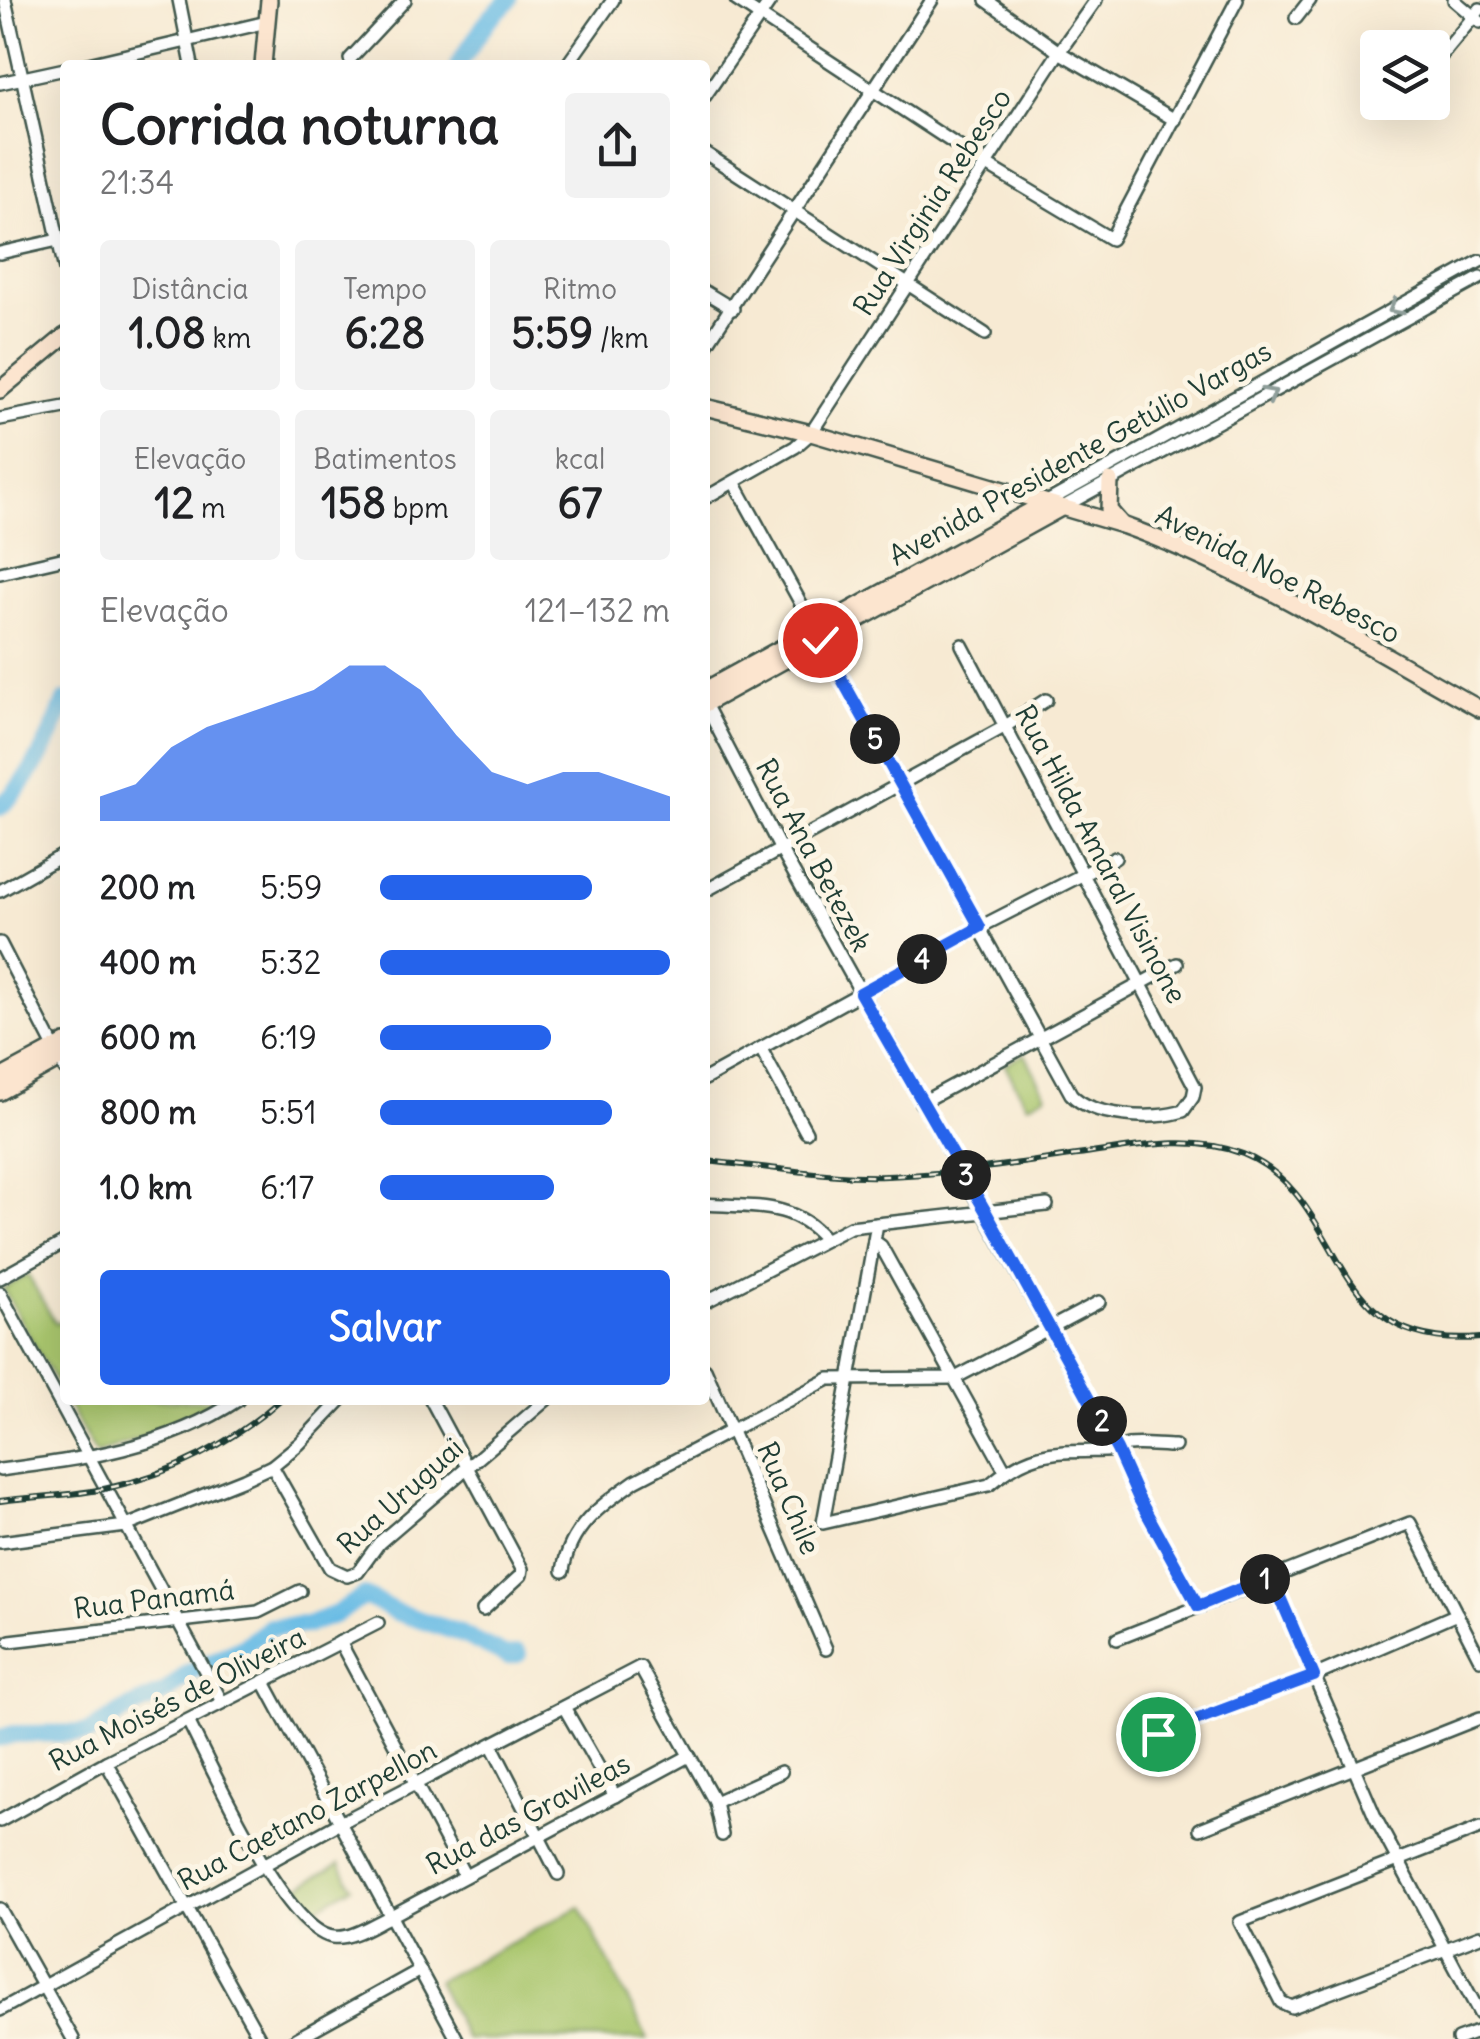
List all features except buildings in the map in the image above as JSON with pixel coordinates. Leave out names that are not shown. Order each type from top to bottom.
[{"type":"main road","points":[[263,60],[270,0]]},
{"type":"main road","points":[[0,390],[60,340]]},
{"type":"main road","name":"Avenida Noe Rebesco","points":[[710,409],[812,433],[1122,525],[1213,562],[1480,709]]},
{"type":"main road","points":[[1110,481],[1109,510],[1122,525]]},
{"type":"main road","name":"Avenida Presidente Getúlio Vargas","points":[[710,701],[1045,502]]},
{"type":"main road","name":"Avenida Presidente Getúlio Vargas","points":[[710,688],[1062,508]]},
{"type":"main road","points":[[0,1078],[60,1056]]},
{"type":"main road","points":[[0,1092],[60,1056]]},
{"type":"street","points":[[5,0],[60,249]]},
{"type":"street","points":[[179,0],[191,60]]},
{"type":"street","points":[[350,59],[405,0]]},
{"type":"street","points":[[572,60],[613,0]]},
{"type":"street","points":[[736,0],[987,165],[1111,239],[1238,0]]},
{"type":"street","points":[[710,89],[771,0]]},
{"type":"street","points":[[710,341],[932,0]]},
{"type":"street","points":[[986,0],[1059,52],[1175,120]]},
{"type":"street","name":"Rua Virginia Rebesco","points":[[812,433],[1096,0]]},
{"type":"street","points":[[1296,18],[1310,0]]},
{"type":"street","points":[[1450,47],[1478,16],[1454,0]]},
{"type":"street","points":[[107,60],[267,22]]},
{"type":"street","points":[[0,83],[60,70]]},
{"type":"street","points":[[710,156],[984,334]]},
{"type":"street","points":[[0,252],[58,240]]},
{"type":"street","name":"Avenida Presidente Getúlio Vargas","points":[[1062,508],[1480,261]]},
{"type":"street","name":"Avenida Presidente Getúlio Vargas","points":[[1045,502],[1480,278]]},
{"type":"street","points":[[710,295],[733,309]]},
{"type":"street","points":[[0,419],[60,408]]},
{"type":"street","points":[[710,495],[795,447],[812,433]]},
{"type":"street","points":[[734,482],[1042,1038]]},
{"type":"street","points":[[0,573],[60,559]]},
{"type":"street","name":"Rua Hilda Amaral Visinone","points":[[962,645],[1142,983],[1194,1086],[1193,1097],[1183,1111],[1163,1116],[1101,1112],[1071,1094],[1042,1038]]},
{"type":"street","points":[[710,888],[1004,727],[1046,700]]},
{"type":"street","name":"Rua Ana Betezek","points":[[710,714],[860,993],[1117,1450],[1139,1499],[1198,1606]]},
{"type":"street","points":[[0,890],[60,857]]},
{"type":"street","points":[[710,1077],[980,927],[1115,858]]},
{"type":"street","points":[[0,943],[60,1051]]},
{"type":"street","points":[[921,1103],[1178,964]]},
{"type":"street","points":[[761,1049],[806,1132]]},
{"type":"street","points":[[710,1204],[785,1210],[811,1222],[825,1239]]},
{"type":"street","points":[[710,1299],[850,1227],[1047,1204]]},
{"type":"street","points":[[877,1224],[823,1523],[989,1484],[1050,1452],[1117,1450],[1128,1445],[1175,1446]]},
{"type":"street","points":[[874,1241],[881,1246],[1006,1472]]},
{"type":"street","points":[[0,1278],[60,1245]]},
{"type":"street","points":[[0,1292],[60,1400]]},
{"type":"street","points":[[563,1571],[572,1536],[605,1502],[635,1482],[830,1379],[954,1378],[1099,1302]]},
{"type":"street","name":"Rua Chile","points":[[710,1379],[826,1648]]},
{"type":"street","points":[[63,1405],[222,1702]]},
{"type":"street","points":[[0,1470],[92,1458],[152,1442],[229,1405]]},
{"type":"street","points":[[0,1542],[126,1526],[272,1466],[300,1444],[336,1405]]},
{"type":"street","points":[[434,1405],[522,1568],[521,1575],[483,1610]]},
{"type":"street","name":"Rua Uruguai","points":[[272,1466],[330,1568],[348,1576],[358,1572],[379,1543],[540,1405]]},
{"type":"street","points":[[1117,1639],[1410,1523],[1480,1658]]},
{"type":"street","points":[[1271,1576],[1376,1819],[1480,2014]]},
{"type":"street","name":"Rua Panamá","points":[[10,1642],[258,1612],[300,1591]]},
{"type":"street","points":[[1158,1734],[1314,1676],[1457,1614]]},
{"type":"street","name":"Rua Moisés de Oliveira","points":[[0,1821],[106,1762],[378,1623]]},
{"type":"street","points":[[340,1642],[465,1876]]},
{"type":"street","name":"Rua Caetano Zarpellon","points":[[0,2010],[340,1823],[640,1667],[688,1756]]},
{"type":"street","points":[[264,1682],[458,2039]]},
{"type":"street","points":[[564,1707],[615,1796]]},
{"type":"street","points":[[1200,1830],[1480,1718]]},
{"type":"street","points":[[188,1721],[265,1866]]},
{"type":"street","points":[[492,1746],[558,1874]]},
{"type":"street","points":[[688,1756],[715,1802],[722,1835]]},
{"type":"street","name":"Rua das Gravileas","points":[[265,1866],[292,1906],[322,1933],[334,1938],[346,1936],[391,1916],[688,1756]]},
{"type":"street","points":[[106,1762],[260,2039]]},
{"type":"street","points":[[715,1802],[782,1772]]},
{"type":"street","points":[[1480,1828],[1244,1918],[1240,1927],[1286,2007],[1480,1936]]},
{"type":"street","points":[[0,1909],[73,2039]]},
{"type":"street","points":[[296,2039],[420,1970]]},
{"type":"street","points":[[1458,2039],[1480,2031]]},
{"type":"green space","points":[[1025,1054],[1046,1095],[1027,1105],[1005,1065]]},
{"type":"green space","points":[[28,1275],[56,1324],[60,1322],[60,1390],[3,1289]]},
{"type":"green space","points":[[68,1405],[212,1405],[180,1425],[96,1454]]},
{"type":"green space","points":[[340,1863],[352,1887],[308,1913],[295,1889]]},
{"type":"green space","points":[[580,1907],[648,2039],[466,2039],[437,1981]]},
{"type":"waterway","points":[[461,60],[488,20],[509,0]]},
{"type":"waterway","points":[[0,807],[39,758],[60,713]]},
{"type":"waterway","points":[[0,1738],[14,1734],[89,1733],[166,1692],[190,1672],[244,1646],[270,1627],[306,1625],[334,1615],[365,1596],[507,1656],[518,1654]]},
{"type":"railway","points":[[710,1162],[887,1176],[982,1168],[1160,1144],[1223,1148],[1243,1154],[1278,1175],[1304,1204],[1363,1298],[1391,1321],[1428,1336],[1480,1338]]},
{"type":"railway","points":[[0,1501],[95,1491],[155,1474],[221,1443],[274,1405]]},
{"type":"route","points":[[820,640],[980,927],[860,993],[921,1103],[964,1170],[1198,1606],[1271,1576],[1314,1676],[1158,1734]]}]
